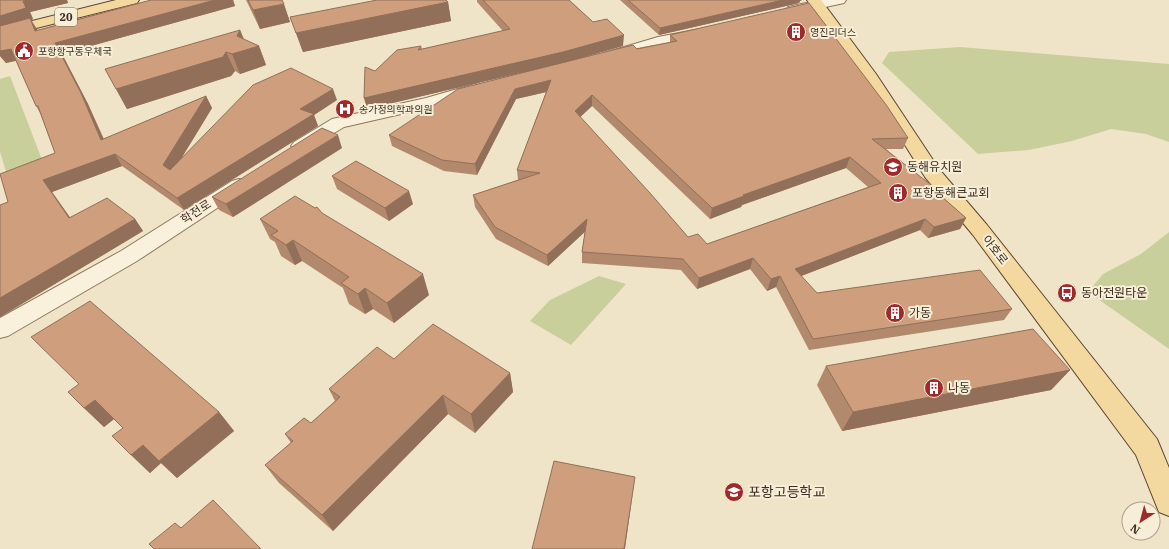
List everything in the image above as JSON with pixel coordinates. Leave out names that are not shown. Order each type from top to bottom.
[{"type":"main road","name":"20","points":[[0,33],[132,0]]},
{"type":"main road","name":"아호로","points":[[816,2],[870,77],[932,173],[1045,314],[1147,448],[1169,502]]},
{"type":"street","points":[[778,14],[816,2],[839,0]]},
{"type":"street","points":[[592,61],[663,40],[716,29]]},
{"type":"street","points":[[286,155],[338,123],[430,102],[494,84]]},
{"type":"street","name":"학전로","points":[[0,329],[44,302],[129,256],[254,176]]},
{"type":"green space","points":[[960,47],[1169,64],[1169,142],[1146,134],[1111,129],[1072,141],[1029,150],[978,154],[882,63],[889,52]]},
{"type":"green space","points":[[10,76],[44,165],[8,178],[0,152],[0,79]]},
{"type":"green space","points":[[1169,232],[1169,349],[1088,292],[1103,274],[1141,254]]},
{"type":"green space","points":[[599,276],[626,284],[571,345],[530,321],[550,300]]},
{"type":"building","points":[[0,0],[29,0],[23,1],[26,8],[0,16]]},
{"type":"building","points":[[151,0],[215,0],[55,43],[81,93],[101,140],[206,96],[163,165],[170,170],[253,85],[291,68],[333,89],[300,109],[314,114],[177,198],[115,154],[43,180],[69,218],[107,198],[135,219],[0,298],[0,205],[8,202],[0,174],[55,153],[38,106],[36,106],[11,49],[0,51],[0,26],[30,18],[35,31]]},
{"type":"building","points":[[248,0],[282,0],[284,4],[253,10]]},
{"type":"building","points":[[377,0],[446,0],[448,2],[296,33],[290,17]]},
{"type":"building","points":[[483,0],[569,0],[593,22],[607,19],[624,35],[563,52],[364,98],[365,67],[375,71],[397,50],[421,46],[418,50],[510,29]]},
{"type":"building","points":[[628,0],[783,0],[660,28]]},
{"type":"building","points":[[809,3],[887,106],[908,138],[872,139],[944,195],[941,196],[966,218],[934,227],[925,219],[795,269],[817,293],[980,270],[1012,309],[813,339],[780,276],[771,279],[753,258],[699,278],[683,259],[582,252],[587,219],[547,255],[495,227],[473,195],[540,173],[517,170],[551,80],[515,89],[475,164],[442,160],[389,135],[458,89],[633,45],[637,49],[677,41],[670,35]],"holes":[[[592,95],[712,208],[744,196],[743,195],[850,157],[881,183],[707,244],[698,234],[688,237],[575,111]]]},
{"type":"building","points":[[240,30],[237,36],[259,46],[232,54],[226,52],[223,57],[116,89],[105,69]]},
{"type":"building","points":[[322,128],[338,135],[226,204],[212,197]]},
{"type":"building","points":[[356,161],[409,191],[385,208],[332,176]]},
{"type":"building","points":[[295,196],[315,208],[317,207],[322,213],[423,274],[387,303],[365,288],[358,294],[341,283],[349,277],[293,240],[286,245],[271,235],[278,231],[260,219]]},
{"type":"building","points":[[90,301],[219,412],[159,461],[143,445],[131,455],[112,436],[123,428],[95,400],[84,408],[68,392],[79,384],[31,337]]},
{"type":"building","points":[[433,324],[510,373],[471,414],[443,395],[322,515],[265,465],[293,441],[285,434],[304,418],[311,423],[340,397],[329,389],[377,347],[394,359]]},
{"type":"building","points":[[1033,329],[1070,370],[853,412],[826,366]]},
{"type":"building","points":[[554,461],[635,477],[624,549],[532,549]]},
{"type":"building","points":[[213,500],[261,549],[154,549],[149,544],[175,523],[181,528]]},
{"type":"place","name":"영진리더스","points":[[796,32]]},
{"type":"place","name":"포항항구동우체국","points":[[24,51]]},
{"type":"place","name":"송가정의학과의원","points":[[345,109]]},
{"type":"place","name":"동해유치원","points":[[893,167]]},
{"type":"place","name":"포항동해큰교회","points":[[898,193]]},
{"type":"place","name":"동아전원타운","points":[[1067,293]]},
{"type":"place","name":"가동","points":[[895,313]]},
{"type":"place","name":"나동","points":[[934,388]]},
{"type":"place","name":"포항고등학교","points":[[734,492]]}]
